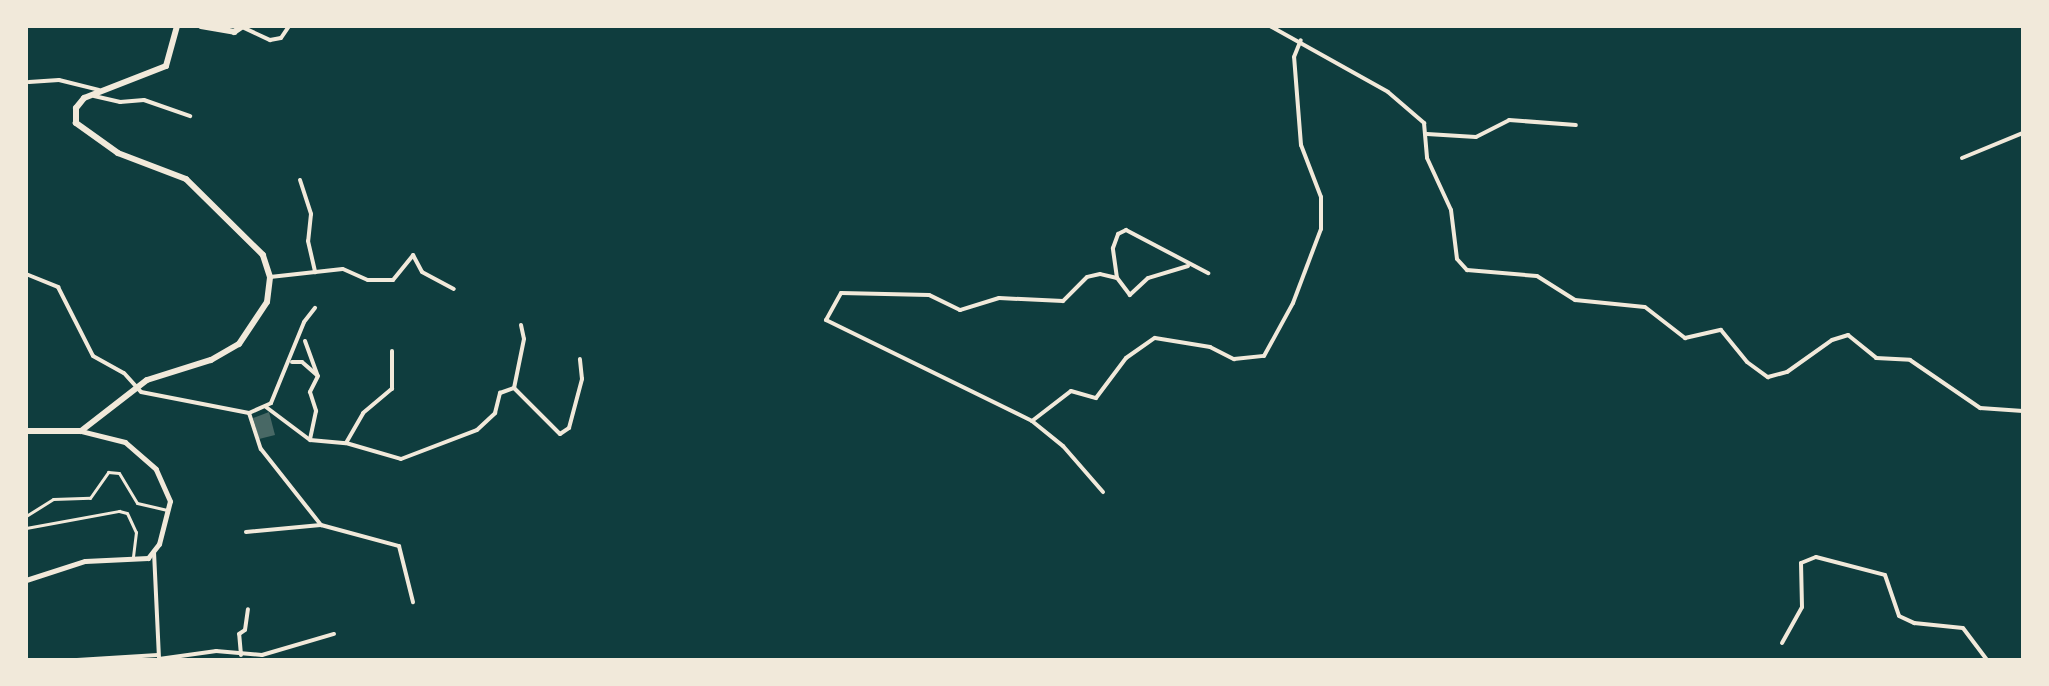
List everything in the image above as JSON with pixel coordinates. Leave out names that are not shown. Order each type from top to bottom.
[{"type":"main road","points":[[26,431],[81,431],[137,386],[211,360],[239,344],[261,316],[270,277],[255,245],[186,179],[118,153],[79,128],[76,108],[91,95],[166,66],[177,26]]},
{"type":"main road","points":[[201,26],[226,32],[242,26]]},
{"type":"street","points":[[242,26],[270,40],[281,38],[289,26]]},
{"type":"street","points":[[1270,26],[1301,40],[1398,100],[1424,123],[1427,158],[1451,210],[1457,259],[1467,270],[1537,276],[1575,300],[1645,307],[1685,338],[1721,330],[1747,362],[1768,377],[1787,372],[1832,340],[1854,337],[1876,358],[1910,360],[1980,408],[2023,411]]},
{"type":"street","points":[[1032,421],[1071,391],[1096,398],[1126,358],[1155,338],[1213,348],[1247,361],[1266,353],[1293,303],[1321,229],[1321,197],[1301,145],[1294,57],[1301,40]]},
{"type":"street","points":[[29,82],[59,80],[105,91]]},
{"type":"street","points":[[91,95],[120,102],[144,100],[190,116]]},
{"type":"street","points":[[1427,134],[1476,137],[1509,120],[1576,125]]},
{"type":"street","points":[[1962,158],[2023,133]]},
{"type":"street","points":[[300,180],[311,214],[308,241],[315,272]]},
{"type":"street","points":[[1188,266],[1148,278],[1130,295],[1117,278],[1113,248],[1118,234],[1126,230],[1188,266],[1208,273]]},
{"type":"street","points":[[270,277],[343,269],[368,280],[393,280],[413,255],[427,276],[454,289]]},
{"type":"street","points":[[26,274],[58,287],[93,356],[141,392],[249,413],[266,407],[315,308]]},
{"type":"street","points":[[1103,492],[1063,446],[1032,421],[830,323],[825,316],[834,299],[852,292],[929,295],[960,310],[999,298],[1063,301],[1087,277],[1117,278]]},
{"type":"street","points":[[514,388],[524,339],[521,325]]},
{"type":"street","points":[[305,341],[318,376],[310,392],[316,411],[310,440]]},
{"type":"street","points":[[346,443],[363,413],[392,389],[392,351]]},
{"type":"street","points":[[514,388],[552,430],[565,433],[582,379],[580,359]]},
{"type":"street","points":[[292,362],[302,362],[318,376]]},
{"type":"street","points":[[266,407],[310,440],[346,443],[401,459],[415,457],[485,425],[500,393],[514,388]]},
{"type":"street","points":[[249,413],[261,449],[321,525]]},
{"type":"street","points":[[81,431],[105,434],[140,453],[169,489],[168,510],[154,552],[159,658]]},
{"type":"street","points":[[26,516],[53,499],[90,498],[108,472],[119,473],[137,503],[168,510]]},
{"type":"street","points":[[26,528],[119,511],[127,513],[136,532],[133,560]]},
{"type":"street","points":[[246,532],[321,525],[399,546],[413,602]]},
{"type":"street","points":[[26,580],[85,561],[133,560],[154,552]]},
{"type":"street","points":[[1782,643],[1802,607],[1801,563],[1816,557],[1885,575],[1892,583],[1893,607],[1899,616],[1914,623],[1963,628],[1987,660]]},
{"type":"street","points":[[241,655],[239,634],[245,630],[248,609]]},
{"type":"street","points":[[77,660],[159,658],[216,651],[262,658],[334,634]]},
{"type":"building","points":[[269,412],[275,435],[259,439],[253,418]]}]
